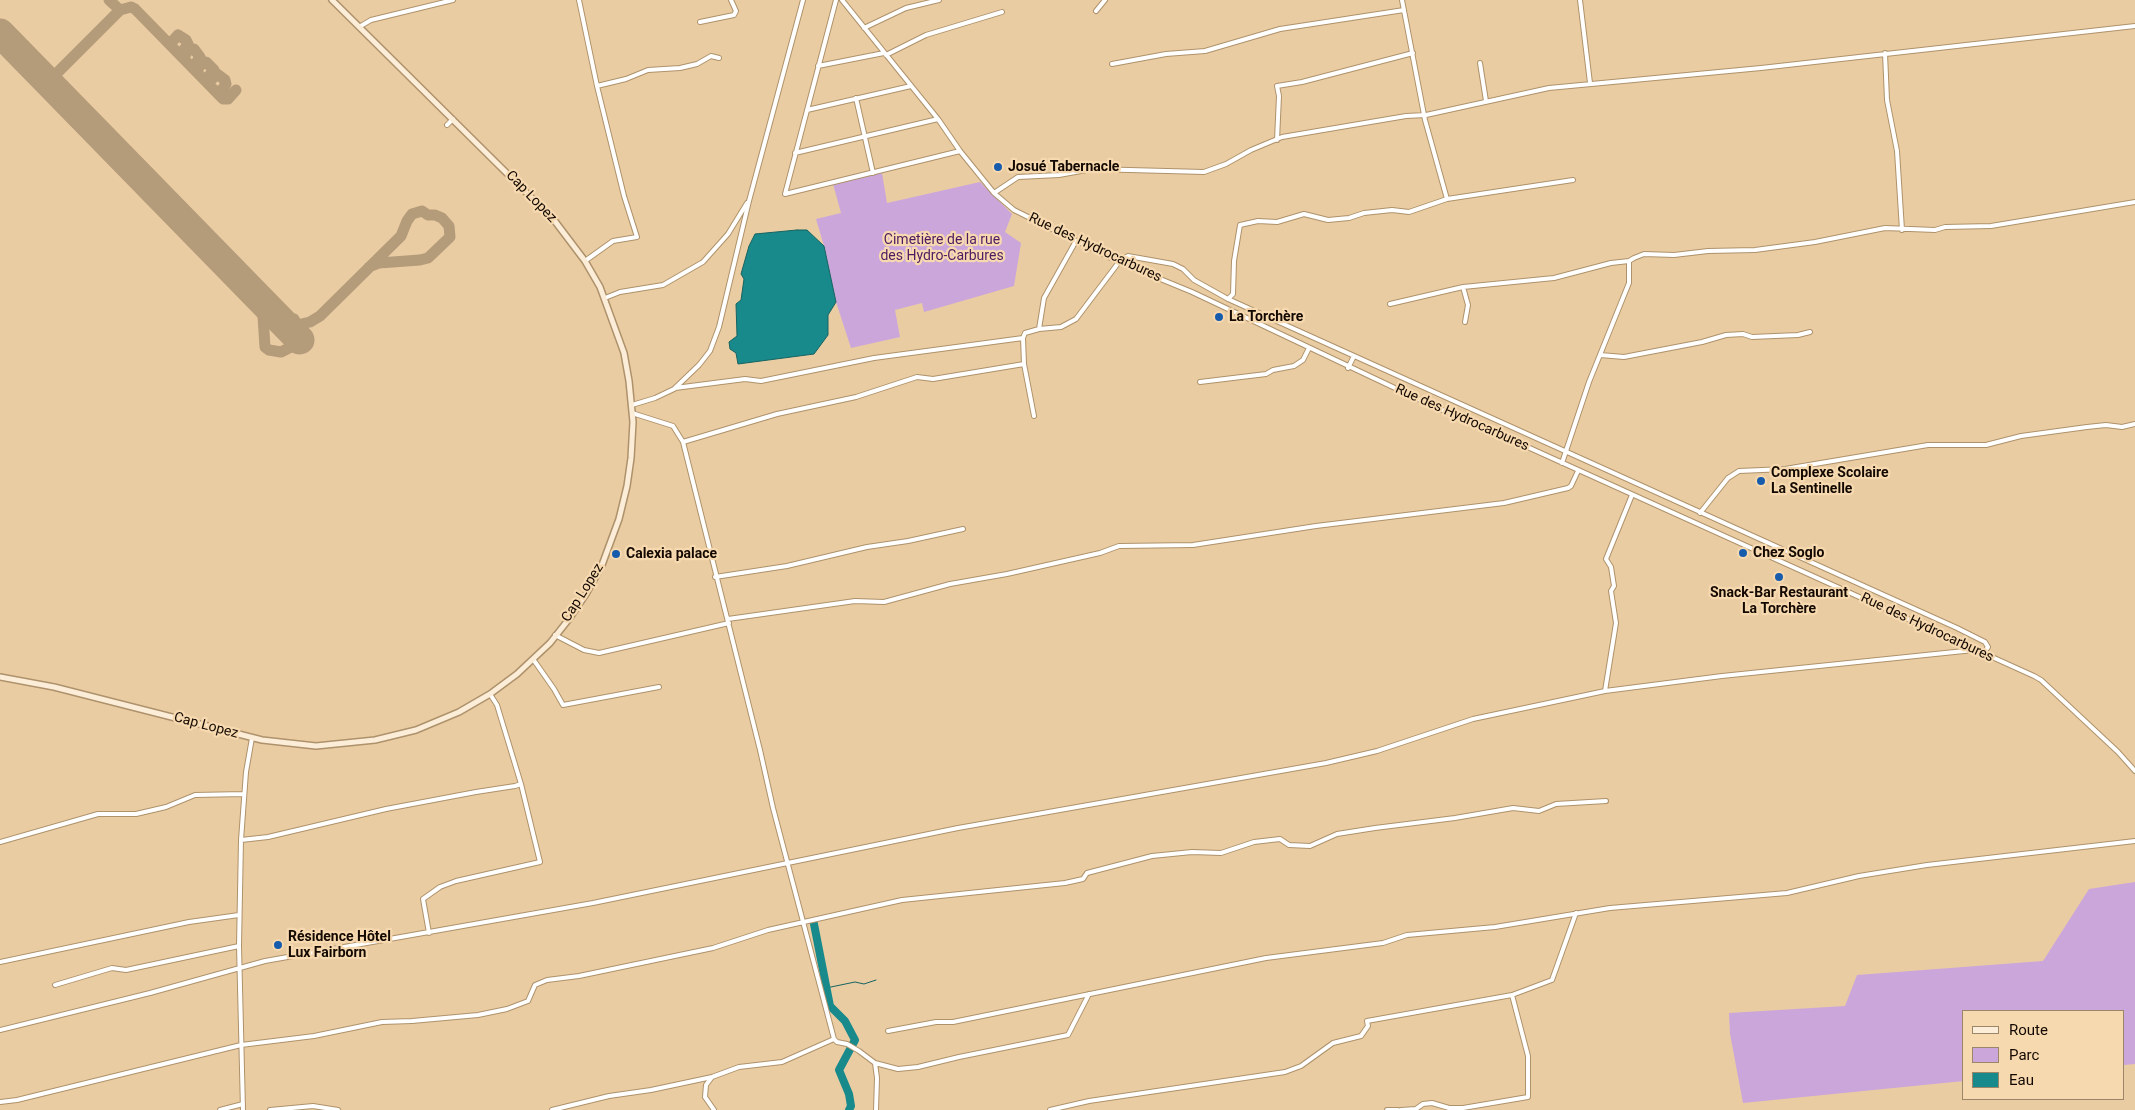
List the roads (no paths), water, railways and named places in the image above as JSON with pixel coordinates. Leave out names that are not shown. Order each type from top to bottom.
[{"type":"street","name":"Cap Lopez","points":[[0,677],[54,687],[252,738],[316,746],[375,740],[395,736],[437,722],[490,694],[533,659],[555,635],[586,594],[602,565],[623,504],[629,476],[633,439],[632,405],[624,353],[605,298],[585,261],[554,220],[332,0]]},
{"type":"street","points":[[359,26],[371,20],[452,0]]},
{"type":"street","points":[[579,0],[597,86],[624,196],[637,237],[613,241],[585,261]]},
{"type":"street","points":[[700,22],[734,15],[736,11],[731,0]]},
{"type":"street","points":[[632,405],[655,398],[674,388],[699,365],[710,351],[719,327],[749,201],[803,0]]},
{"type":"street","points":[[836,0],[785,194],[960,151]]},
{"type":"street","name":"Rue des Hydrocarbures","points":[[842,0],[938,119],[960,151],[994,193],[1014,210],[1119,262],[1192,292],[1348,368],[2041,680],[2118,752],[2135,771]]},
{"type":"street","points":[[864,28],[906,8],[939,0]]},
{"type":"street","points":[[1096,11],[1105,0]]},
{"type":"street","points":[[1402,0],[1426,115],[1425,120],[1447,199]]},
{"type":"street","points":[[1580,0],[1590,83]]},
{"type":"street","points":[[1112,64],[1166,54],[1206,51],[1280,29],[1404,10]]},
{"type":"street","points":[[818,66],[885,54],[926,35],[1002,12]]},
{"type":"street","points":[[994,193],[1018,178],[1059,175],[1092,169],[1204,172],[1226,164],[1251,150],[1304,132],[1347,127],[1406,116],[1426,115],[1548,88],[1761,68],[2135,26]]},
{"type":"street","points":[[1277,140],[1279,96],[1277,86],[1302,82],[1413,53]]},
{"type":"street","points":[[1885,53],[1887,100],[1897,151],[1902,230]]},
{"type":"street","points":[[597,86],[626,79],[648,70],[680,68],[697,64],[710,56],[719,58]]},
{"type":"street","points":[[1480,63],[1486,101]]},
{"type":"street","points":[[807,110],[910,86]]},
{"type":"street","points":[[856,98],[866,135],[873,173]]},
{"type":"street","points":[[447,126],[453,119]]},
{"type":"street","points":[[795,153],[938,119]]},
{"type":"street","points":[[1228,299],[1233,294],[1234,262],[1240,226],[1258,221],[1277,222],[1304,214],[1328,220],[1392,210],[1409,212],[1447,199],[1573,180]]},
{"type":"street","points":[[605,298],[620,292],[663,286],[703,262],[728,234],[749,201]]},
{"type":"street","points":[[1390,304],[1463,287],[1554,278],[1611,263],[1629,261],[1644,254],[1674,255],[1708,251],[1755,250],[1815,242],[1885,228],[1935,230],[1945,227],[1991,226],[2135,202]]},
{"type":"street","points":[[1039,329],[1044,298],[1076,241]]},
{"type":"street","points":[[1034,416],[1024,364],[1023,338],[1026,333],[1039,329],[1061,327],[1076,319],[1119,262],[1128,256],[1173,264],[1183,269],[1194,280],[1228,299],[1957,628],[1985,642],[1988,647],[1984,654]]},
{"type":"street","points":[[1562,463],[1600,355],[1629,283],[1629,261]]},
{"type":"street","points":[[1463,287],[1468,305],[1465,322]]},
{"type":"street","points":[[1600,355],[1624,357],[1743,334],[1752,337],[1798,335],[1810,332]]},
{"type":"street","points":[[674,388],[744,379],[761,381],[874,358],[1023,338]]},
{"type":"street","points":[[1200,382],[1266,374],[1273,370],[1294,366],[1303,360],[1309,348]]},
{"type":"street","points":[[1348,368],[1354,356]]},
{"type":"street","points":[[682,442],[777,414],[856,397],[917,377],[933,379],[1024,364]]},
{"type":"street","points":[[632,413],[673,426],[679,432],[728,621],[773,808],[804,921],[812,961],[834,1039],[859,1051],[875,1063],[898,1069],[918,1068],[959,1057],[1068,1035],[1089,994]]},
{"type":"street","points":[[1700,513],[1728,478],[1739,471],[1785,469],[1928,445],[1986,445],[2021,436],[2087,427],[2106,425],[2122,427],[2135,424]]},
{"type":"street","points":[[555,635],[584,650],[599,653],[728,621],[854,600],[884,602],[950,584],[1008,574],[1100,553],[1120,546],[1193,545],[1316,526],[1504,503],[1568,488],[1571,486],[1578,470]]},
{"type":"street","points":[[1605,690],[1616,623],[1612,591],[1614,586],[1611,567],[1606,559],[1632,495]]},
{"type":"street","points":[[716,577],[786,566],[867,547],[908,541],[963,529]]},
{"type":"street","points":[[0,1030],[150,993],[265,961],[593,903],[958,828],[1326,763],[1377,751],[1474,719],[1605,690],[1974,650]]},
{"type":"street","points":[[533,659],[563,705],[660,687]]},
{"type":"street","points":[[429,933],[423,900],[440,887],[456,881],[540,862],[521,784],[496,705],[490,694]]},
{"type":"street","points":[[243,1110],[239,915],[244,794],[252,738]]},
{"type":"street","points":[[241,840],[268,837],[386,809],[521,784]]},
{"type":"street","points":[[0,842],[98,814],[136,814],[166,807],[203,793],[244,794]]},
{"type":"street","points":[[0,1102],[17,1100],[241,1045],[306,1037],[382,1022],[412,1022],[478,1015],[507,1009],[528,1001],[535,985],[547,980],[579,976],[713,948],[768,930],[902,900],[1083,879],[1088,873],[1152,856],[1192,852],[1221,853],[1254,842],[1280,839],[1289,845],[1310,846],[1337,834],[1375,828],[1455,818],[1513,808],[1539,811],[1556,804],[1606,801]]},
{"type":"street","points":[[888,1031],[936,1022],[953,1022],[1266,958],[1383,943],[1407,935],[1495,927],[1622,906],[1787,893],[1860,876],[1918,866],[2135,841]]},
{"type":"street","points":[[1050,1110],[1089,1101],[1285,1072],[1301,1066],[1333,1043],[1361,1036],[1368,1026],[1367,1020],[1512,995],[1552,980],[1576,913]]},
{"type":"street","points":[[0,962],[189,922],[239,915]]},
{"type":"street","points":[[55,985],[112,968],[126,970],[239,946]]},
{"type":"street","points":[[1388,1110],[1416,1109],[1423,1104],[1432,1103],[1449,1108],[1464,1108],[1528,1097],[1528,1056],[1512,995]]},
{"type":"street","points":[[552,1110],[610,1096],[651,1090],[712,1077],[739,1067],[782,1062],[834,1039]]},
{"type":"street","points":[[875,1063],[877,1078],[876,1110]]},
{"type":"street","points":[[712,1077],[706,1085],[705,1097],[714,1110]]},
{"type":"street","points":[[220,1110],[243,1104]]},
{"type":"street","points":[[270,1110],[313,1106],[338,1110]]},
{"type":"water","points":[[807,230],[824,246],[836,302],[828,315],[828,335],[814,354],[738,364],[736,353],[730,349],[729,342],[737,336],[736,304],[741,300],[744,279],[741,274],[749,246],[755,234]]},
{"type":"waterway","points":[[814,924],[830,1006],[845,1021],[855,1040],[839,1070],[849,1094],[851,1106],[849,1110]]},
{"type":"waterway","points":[[826,988],[855,982],[864,984],[876,980]]},
{"type":"place","name":"Josué Tabernacle","points":[[998,167]]},
{"type":"place","name":"La Torchère","points":[[1219,317]]},
{"type":"place","name":"Complexe Scolaire La Sentinelle","points":[[1761,481]]},
{"type":"place","name":"Chez Soglo","points":[[1743,553]]},
{"type":"place","name":"Calexia palace","points":[[616,554]]},
{"type":"place","name":"Snack-Bar Restaurant La Torchère","points":[[1779,577]]},
{"type":"place","name":"Résidence Hôtel Lux Fairborn","points":[[278,945]]},
{"type":"park label","name":"Cimetière de la rue des Hydro-Carbures","points":[[942,248]]}]
